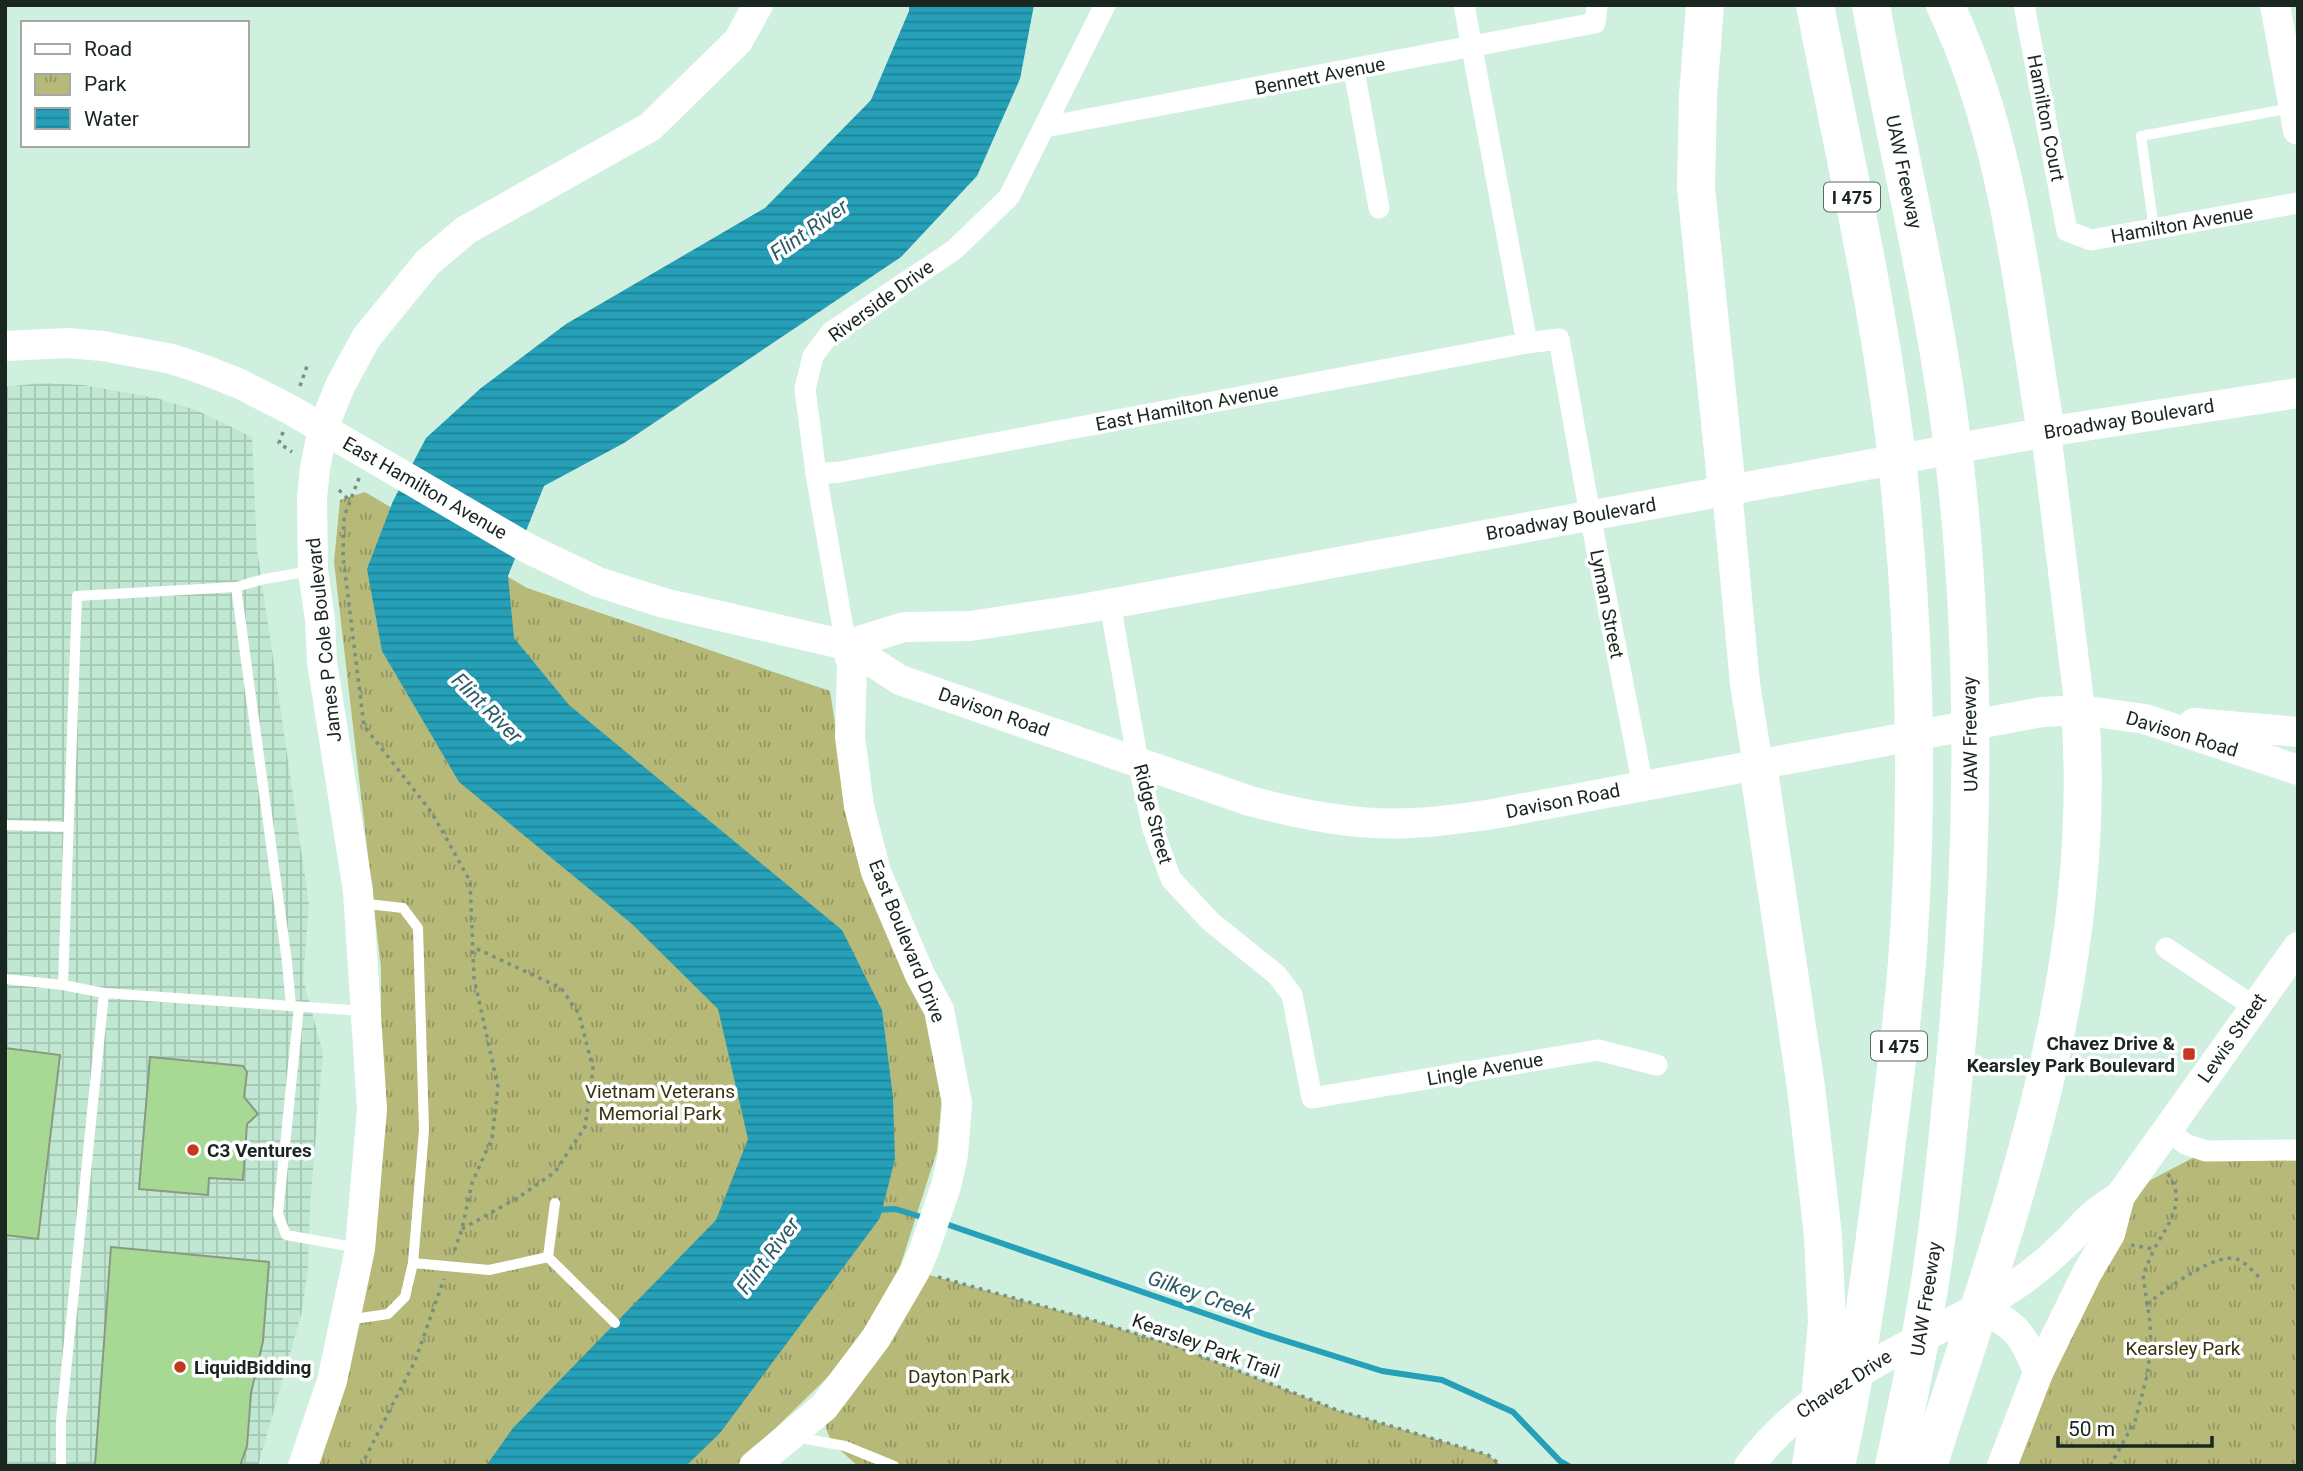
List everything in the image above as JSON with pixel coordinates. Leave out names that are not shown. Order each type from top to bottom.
[{"type":"highway","points":[[1705,5],[1696,188],[1727,490]]},
{"type":"highway","name":"I 475","points":[[1815,5],[1888,388],[1906,559],[1914,803],[1910,918],[1903,1001],[1868,1289],[1839,1453]]},
{"type":"highway","name":"UAW Freeway","points":[[1871,5],[1944,383],[1954,457],[1964,574],[1971,699],[1970,851],[1960,1005],[1934,1254],[1894,1466]]},
{"type":"highway","points":[[1945,5],[1969,61],[2011,211],[2046,432]]},
{"type":"highway","points":[[1928,1466],[2008,1220],[2039,1111],[2068,970],[2076,907],[2082,819],[2080,710]]},
{"type":"highway","points":[[1758,765],[1819,1193],[1827,1321],[1819,1414],[1811,1466]]},
{"type":"main road","name":"James P Cole Boulevard","points":[[303,1466],[332,1381],[360,1249],[372,1110],[359,902],[322,662],[320,620],[313,571],[312,499],[315,468],[324,428],[341,384],[366,338],[427,263],[466,230],[650,127],[738,41],[758,5]]},
{"type":"main road","points":[[2275,5],[2297,124]]},
{"type":"main road","name":"East Hamilton Avenue","points":[[5,346],[80,344],[172,359],[240,384],[324,428],[527,548],[623,592],[846,645]]},
{"type":"main road","name":"Broadway Boulevard","points":[[846,645],[904,627],[970,626],[1110,604],[2046,432],[2298,393]]},
{"type":"main road","points":[[2046,432],[2080,710]]},
{"type":"main road","points":[[1727,490],[1745,684],[1758,765]]},
{"type":"main road","name":"Davison Road","points":[[846,645],[900,680],[1250,801],[1290,812],[1369,823],[1411,823],[1493,814],[2042,712],[2080,710],[2145,719],[2298,769]]},
{"type":"main road","name":"East Boulevard Drive","points":[[754,1466],[824,1407],[876,1338],[919,1260],[946,1186],[953,1155],[957,1103],[939,1010],[920,975],[876,872],[862,819],[851,763],[852,678],[846,645]]},
{"type":"main road","points":[[2145,719],[2298,732]]},
{"type":"main road","name":"Lewis Street","points":[[2167,1129],[2298,947]]},
{"type":"main road","name":"Chavez Drive","points":[[1749,1466],[1787,1422],[1819,1397],[1860,1370],[1976,1308],[2028,1276],[2070,1240],[2088,1219],[2120,1196],[2167,1129]]},
{"type":"main road","name":"Chavez Drive","points":[[2002,1466],[2038,1373],[2087,1273],[2110,1234],[2120,1196]]},
{"type":"main road","points":[[1976,1308],[1993,1314],[2019,1333],[2030,1349],[2038,1373]]},
{"type":"street","name":"Riverside Drive","points":[[846,645],[816,474],[805,388],[813,356],[831,332],[954,250],[1009,197],[1105,5]]},
{"type":"street","points":[[1464,5],[1527,343]]},
{"type":"street","name":"Hamilton Court","points":[[2024,5],[2067,231]]},
{"type":"street","name":"Bennett Avenue","points":[[1045,127],[1354,70],[1472,45],[1596,14]]},
{"type":"street","points":[[1354,70],[1379,208]]},
{"type":"street","name":"Hamilton Avenue","points":[[2067,231],[2091,240],[2298,202]]},
{"type":"street","name":"East Hamilton Avenue","points":[[816,474],[840,472],[1559,339]]},
{"type":"street","name":"Lyman Street","points":[[1559,339],[1643,786]]},
{"type":"street","name":"Ridge Street","points":[[1110,604],[1138,762],[1153,829],[1171,879],[1210,921],[1277,975],[1292,995],[1312,1098]]},
{"type":"street","points":[[2166,948],[2253,1006]]},
{"type":"street","name":"Lingle Avenue","points":[[1312,1098],[1598,1050],[1657,1065]]},
{"type":"street","points":[[2167,1129],[2185,1144],[2206,1151],[2298,1150]]},
{"type":"lane","points":[[2154,229],[2141,136],[2297,124]]},
{"type":"lane","points":[[63,985],[77,596],[236,587],[264,579],[313,571]]},
{"type":"lane","points":[[236,587],[295,1006],[278,1214],[286,1235],[360,1249]]},
{"type":"lane","points":[[5,825],[68,827]]},
{"type":"lane","points":[[345,1320],[388,1314],[405,1297],[413,1263],[424,1130],[418,928],[403,908],[359,902]]},
{"type":"lane","points":[[5,979],[63,985],[104,993],[365,1011]]},
{"type":"lane","points":[[61,1466],[61,1422],[104,993]]},
{"type":"lane","points":[[548,1257],[555,1203]]},
{"type":"lane","points":[[413,1263],[489,1270],[548,1257]]},
{"type":"lane","points":[[548,1257],[615,1323]]},
{"type":"lane","points":[[790,1436],[845,1446],[894,1466]]},
{"type":"path","points":[[462,1229],[519,1197],[555,1172],[585,1128],[593,1069],[579,1014],[561,988],[473,947]]},
{"type":"path","points":[[2110,1466],[2135,1421],[2147,1376],[2151,1346],[2143,1275],[2154,1249]]},
{"type":"path","points":[[2147,1304],[2196,1271],[2226,1258],[2237,1259],[2260,1278]]},
{"type":"path","name":"Kearsley Park Trail","points":[[919,1260],[1165,1343],[1337,1410],[1488,1455],[1502,1466]]},
{"type":"shaded area","points":[[41,383],[83,385],[156,398],[196,410],[252,437],[257,549],[309,904],[303,979],[323,1053],[310,1206],[308,1271],[301,1315],[258,1466],[5,1466],[5,387]]},
{"type":"green space","name":"Vietnam Veterans Memorial Park","points":[[365,492],[527,588],[830,691],[853,841],[925,1012],[943,1086],[937,1151],[897,1276],[845,1360],[737,1466],[315,1466],[381,1049],[381,968],[334,562],[340,500]]},
{"type":"green space","name":"Kearsley Park","points":[[2298,1150],[2298,1466],[2006,1466],[2120,1196],[2206,1151]]},
{"type":"green space","name":"Dayton Park","points":[[915,1271],[1089,1319],[1178,1347],[1337,1410],[1488,1455],[1502,1466],[858,1466],[828,1435],[824,1407]]},
{"type":"water","name":"Flint River","points":[[909,5],[1034,5],[1020,79],[977,176],[901,257],[624,443],[544,486],[508,576],[514,638],[569,705],[842,930],[882,1010],[893,1097],[895,1159],[880,1218],[720,1433],[686,1466],[486,1466],[513,1428],[716,1220],[748,1139],[718,1009],[632,924],[459,782],[382,651],[367,569],[393,501],[426,438],[481,388],[566,324],[765,208],[871,100],[909,11]]},
{"type":"building","points":[[5,1048],[60,1055],[38,1239],[5,1235]]},
{"type":"building","name":"C3 Ventures","points":[[150,1057],[243,1066],[247,1072],[244,1097],[258,1114],[247,1124],[243,1180],[209,1178],[208,1195],[139,1189]]},
{"type":"building","name":"LiquidBidding","points":[[111,1247],[269,1262],[263,1341],[251,1393],[247,1446],[240,1466],[95,1465]]},
{"type":"waterway","name":"Gilkey Creek","points":[[875,1210],[895,1209],[925,1218]]},
{"type":"waterway","name":"Gilkey Creek","points":[[943,1223],[1264,1334],[1382,1371],[1442,1380],[1513,1412],[1560,1461],[1569,1466]]},
{"type":"place","name":"Chavez Drive & Kearsley Park Boulevard","points":[[2189,1054]]},
{"type":"place","name":"C3 Ventures","points":[[193,1150]]},
{"type":"place","name":"LiquidBidding","points":[[180,1367]]}]
